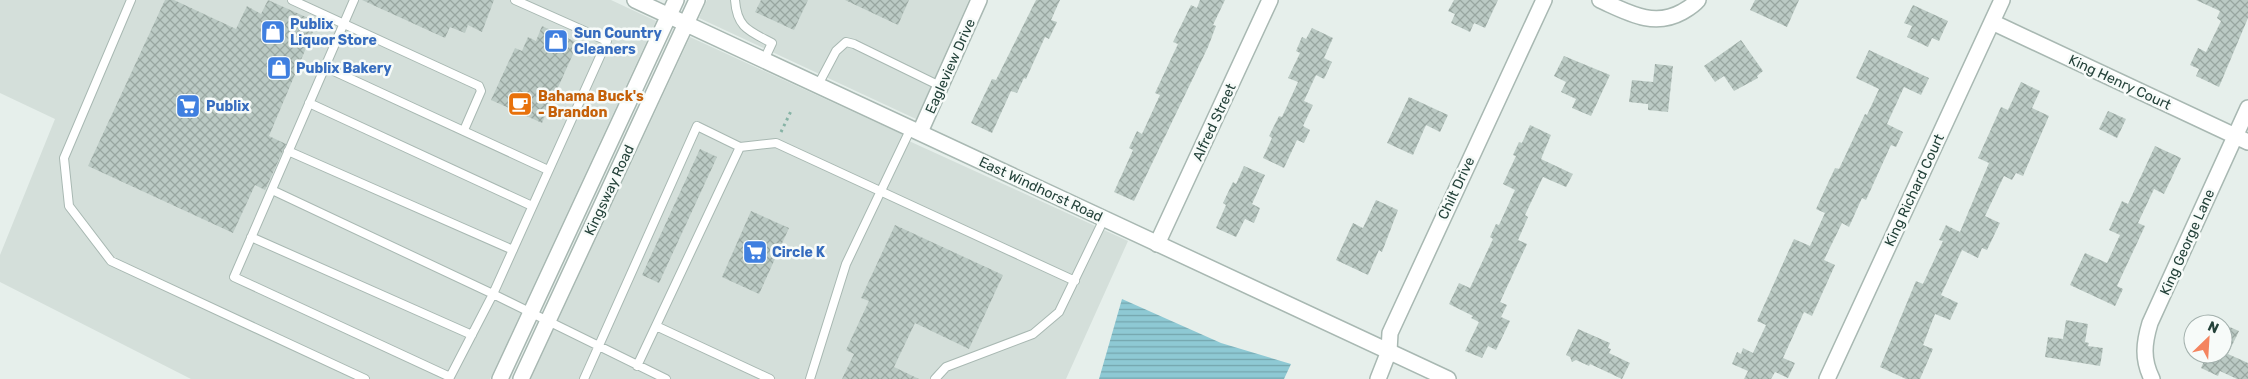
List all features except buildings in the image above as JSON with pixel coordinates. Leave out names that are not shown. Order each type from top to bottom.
[{"type":"street","name":"East Windhorst Road","points":[[635,0],[1448,379]]},
{"type":"street","name":"Kingsway Road","points":[[500,379],[676,0]]},
{"type":"street","name":"Kingsway Road","points":[[521,379],[697,0]]},
{"type":"street","name":"Eagleview Drive","points":[[916,130],[940,86],[979,0]]},
{"type":"street","name":"Alfred Street","points":[[1157,244],[1270,0]]},
{"type":"street","name":"Chilt Drive","points":[[1378,379],[1389,351],[1390,333],[1544,0]]},
{"type":"street","points":[[1600,0],[1638,17],[1656,20],[1674,17],[1694,6],[1698,0]]},
{"type":"street","name":"King Richard Court","points":[[1827,379],[2002,0]]},
{"type":"street","name":"King Henry Court","points":[[1992,22],[2241,139]]},
{"type":"street","name":"King George Lane","points":[[2152,379],[2147,369],[2144,345],[2150,323],[2241,139],[2248,108]]},
{"type":"lane","points":[[131,0],[64,158],[69,206],[111,261],[365,379]]},
{"type":"lane","points":[[292,0],[478,86],[480,91],[464,130]]},
{"type":"lane","points":[[354,0],[234,277],[450,377],[493,294],[607,41],[515,0]]},
{"type":"lane","points":[[735,0],[736,13],[744,28],[772,42],[764,60]]},
{"type":"lane","points":[[818,85],[836,51],[846,42],[854,44],[940,86]]},
{"type":"lane","points":[[325,66],[548,170]]},
{"type":"lane","points":[[309,103],[532,206]]},
{"type":"lane","points":[[584,379],[697,126],[740,147],[776,143],[1076,281]]},
{"type":"lane","points":[[810,379],[846,264],[881,191],[916,130]]},
{"type":"lane","points":[[637,366],[740,147]]},
{"type":"lane","points":[[288,151],[513,250]]},
{"type":"lane","points":[[272,190],[493,294],[666,379]]},
{"type":"lane","points":[[935,379],[946,367],[1033,334],[1059,312],[1076,281],[1104,218]]},
{"type":"lane","points":[[251,238],[472,335]]},
{"type":"lane","points":[[656,326],[770,379]]},
{"type":"path","points":[[781,132],[792,109]]},
{"type":"shaded area","points":[[0,0],[611,0],[656,21],[490,379],[191,379],[0,282],[0,255],[55,119],[0,93]]},
{"type":"shaded area","points":[[707,0],[969,0],[916,119],[699,18]]},
{"type":"shaded area","points":[[690,37],[910,138],[909,141],[1128,241],[1066,379],[531,379]]},
{"type":"water","points":[[1122,299],[1221,343],[1291,364],[1284,379],[1099,379]]},
{"type":"place","name":"Publix Liquor Store","points":[[273,32]]},
{"type":"place","name":"Sun Country Cleaners","points":[[556,41]]},
{"type":"place","name":"Publix Bakery","points":[[279,68]]},
{"type":"place","name":"Bahama Buck's - Brandon","points":[[520,104]]},
{"type":"place","name":"Publix","points":[[188,106]]},
{"type":"place","name":"Circle K","points":[[755,252]]}]
